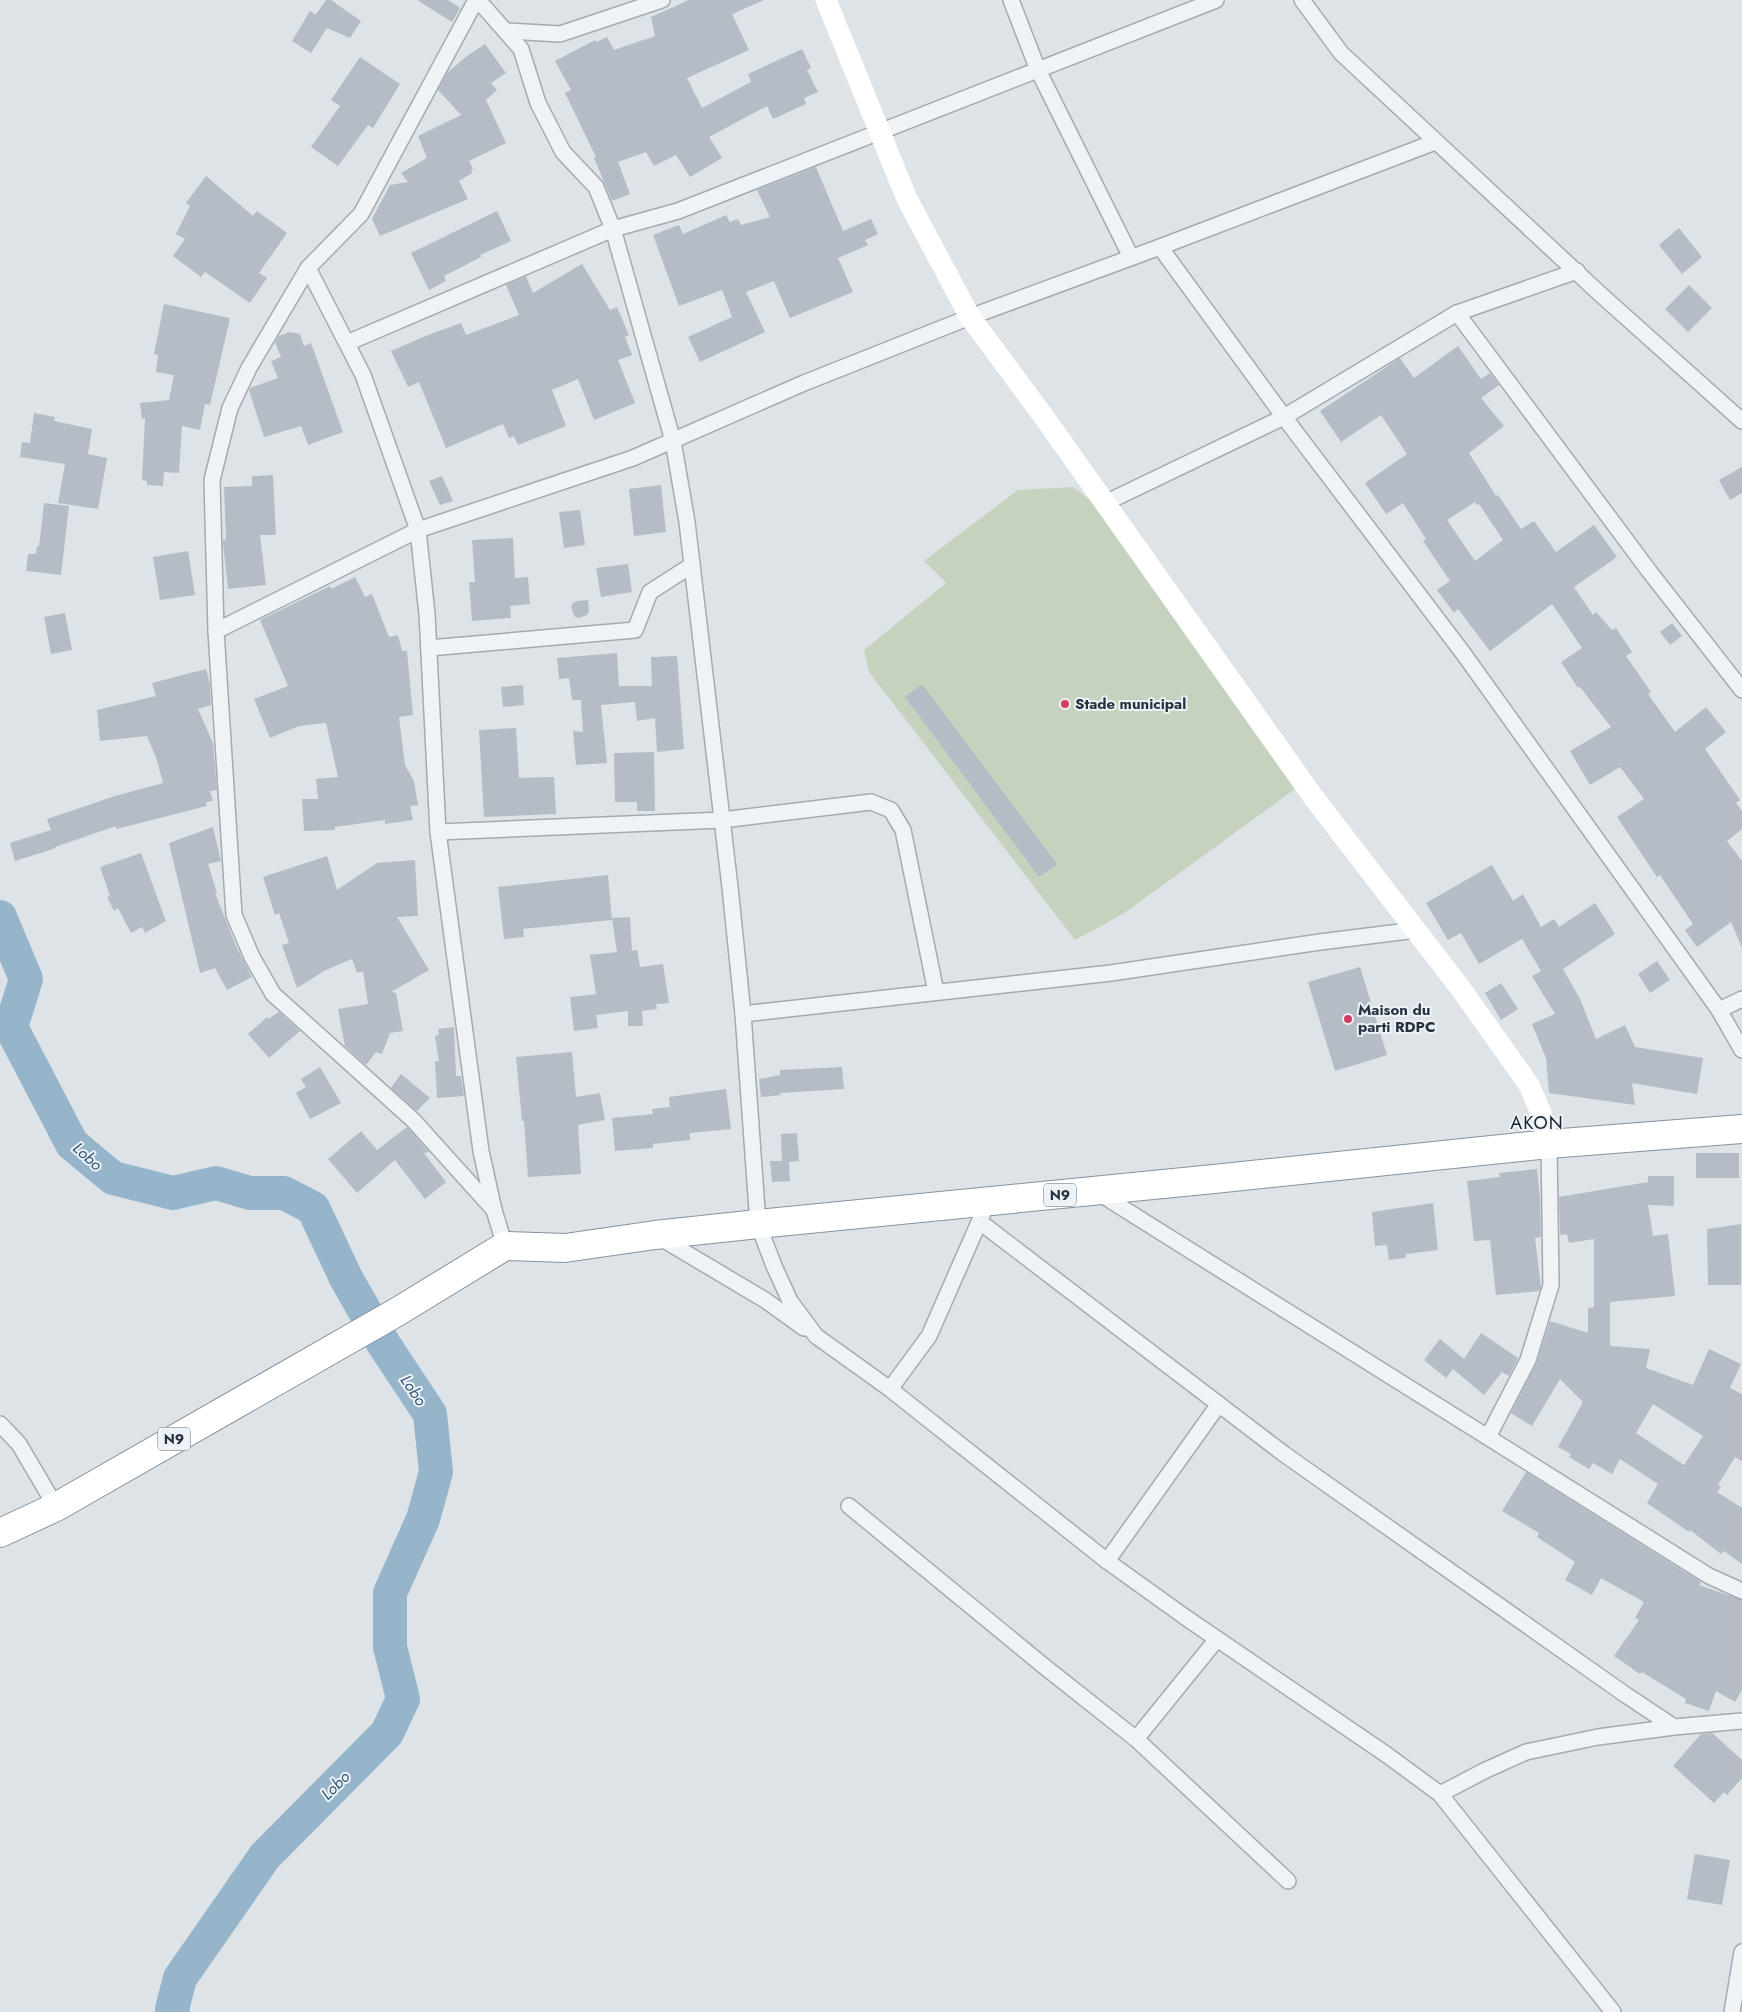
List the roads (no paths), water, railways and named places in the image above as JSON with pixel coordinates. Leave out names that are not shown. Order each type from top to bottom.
[{"type":"highway","name":"N9","points":[[0,1533],[56,1506],[397,1312],[505,1246],[565,1248],[655,1235],[758,1224],[984,1212],[1096,1191],[1550,1144],[1742,1129]]},
{"type":"street","points":[[494,1210],[413,1120],[273,994],[252,957],[234,915],[216,630],[212,480],[230,408],[249,368],[308,268],[361,214],[477,0],[507,31],[521,49],[538,103],[563,152],[596,187],[613,229],[673,441],[687,522],[722,820],[743,1014],[758,1224],[774,1266],[790,1300],[816,1336]]},
{"type":"street","points":[[507,31],[560,34],[662,0]]},
{"type":"street","points":[[826,0],[907,199],[970,317],[1044,417],[1314,798],[1416,930],[1529,1085],[1541,1113],[1550,1144],[1551,1285],[1528,1360],[1488,1437]]},
{"type":"street","points":[[1011,0],[1038,70],[1131,257]]},
{"type":"street","points":[[347,343],[613,229],[678,211],[1216,0]]},
{"type":"street","points":[[1302,0],[1341,53],[1435,142],[1577,271],[1598,293],[1742,421]]},
{"type":"street","points":[[216,630],[418,530],[633,458],[804,383],[970,317],[1435,142]]},
{"type":"street","points":[[1160,247],[1284,417],[1463,653],[1719,1010],[1742,1050]]},
{"type":"street","points":[[308,268],[363,375],[418,530],[427,614],[438,832],[481,1151],[494,1210],[505,1246]]},
{"type":"street","points":[[1105,503],[1284,417],[1457,313],[1577,271]]},
{"type":"street","points":[[1457,313],[1649,571],[1742,690]]},
{"type":"street","points":[[429,648],[635,630],[650,592],[692,565]]},
{"type":"street","points":[[438,832],[722,820],[872,802],[891,810],[903,830],[936,992]]},
{"type":"street","points":[[743,1014],[1111,973],[1320,942],[1416,930]]},
{"type":"street","points":[[1719,1010],[1742,999]]},
{"type":"street","points":[[1096,1191],[1709,1576],[1742,1591]]},
{"type":"street","points":[[890,1389],[929,1336],[984,1212],[1219,1404],[1284,1454],[1674,1727]]},
{"type":"street","points":[[655,1235],[765,1300],[816,1336],[890,1389],[1107,1561],[1387,1755],[1440,1794],[1613,2012]]},
{"type":"street","points":[[1107,1561],[1219,1404]]},
{"type":"street","points":[[0,1424],[19,1444],[56,1506]]},
{"type":"street","points":[[850,1506],[1045,1667],[1136,1739],[1288,1881]]},
{"type":"street","points":[[1136,1739],[1217,1639]]},
{"type":"street","points":[[1440,1794],[1526,1752],[1598,1737],[1674,1727],[1742,1721]]},
{"type":"street","points":[[1732,2012],[1742,1952]]},
{"type":"waterway","name":"Lobo","points":[[0,917],[26,979],[11,1027],[72,1144],[113,1178],[173,1193],[216,1183],[250,1193],[284,1193],[313,1208],[346,1278],[383,1343],[430,1414],[436,1472],[423,1519],[390,1593],[390,1647],[403,1699],[387,1733],[265,1856],[180,1978],[172,2009],[173,2012]]},
{"type":"place","name":"Stade municipal","points":[[1065,704]]},
{"type":"place","name":"Maison du parti RDPC","points":[[1348,1019]]},
{"type":"district","name":"AKON","points":[[1537,1123]]}]
